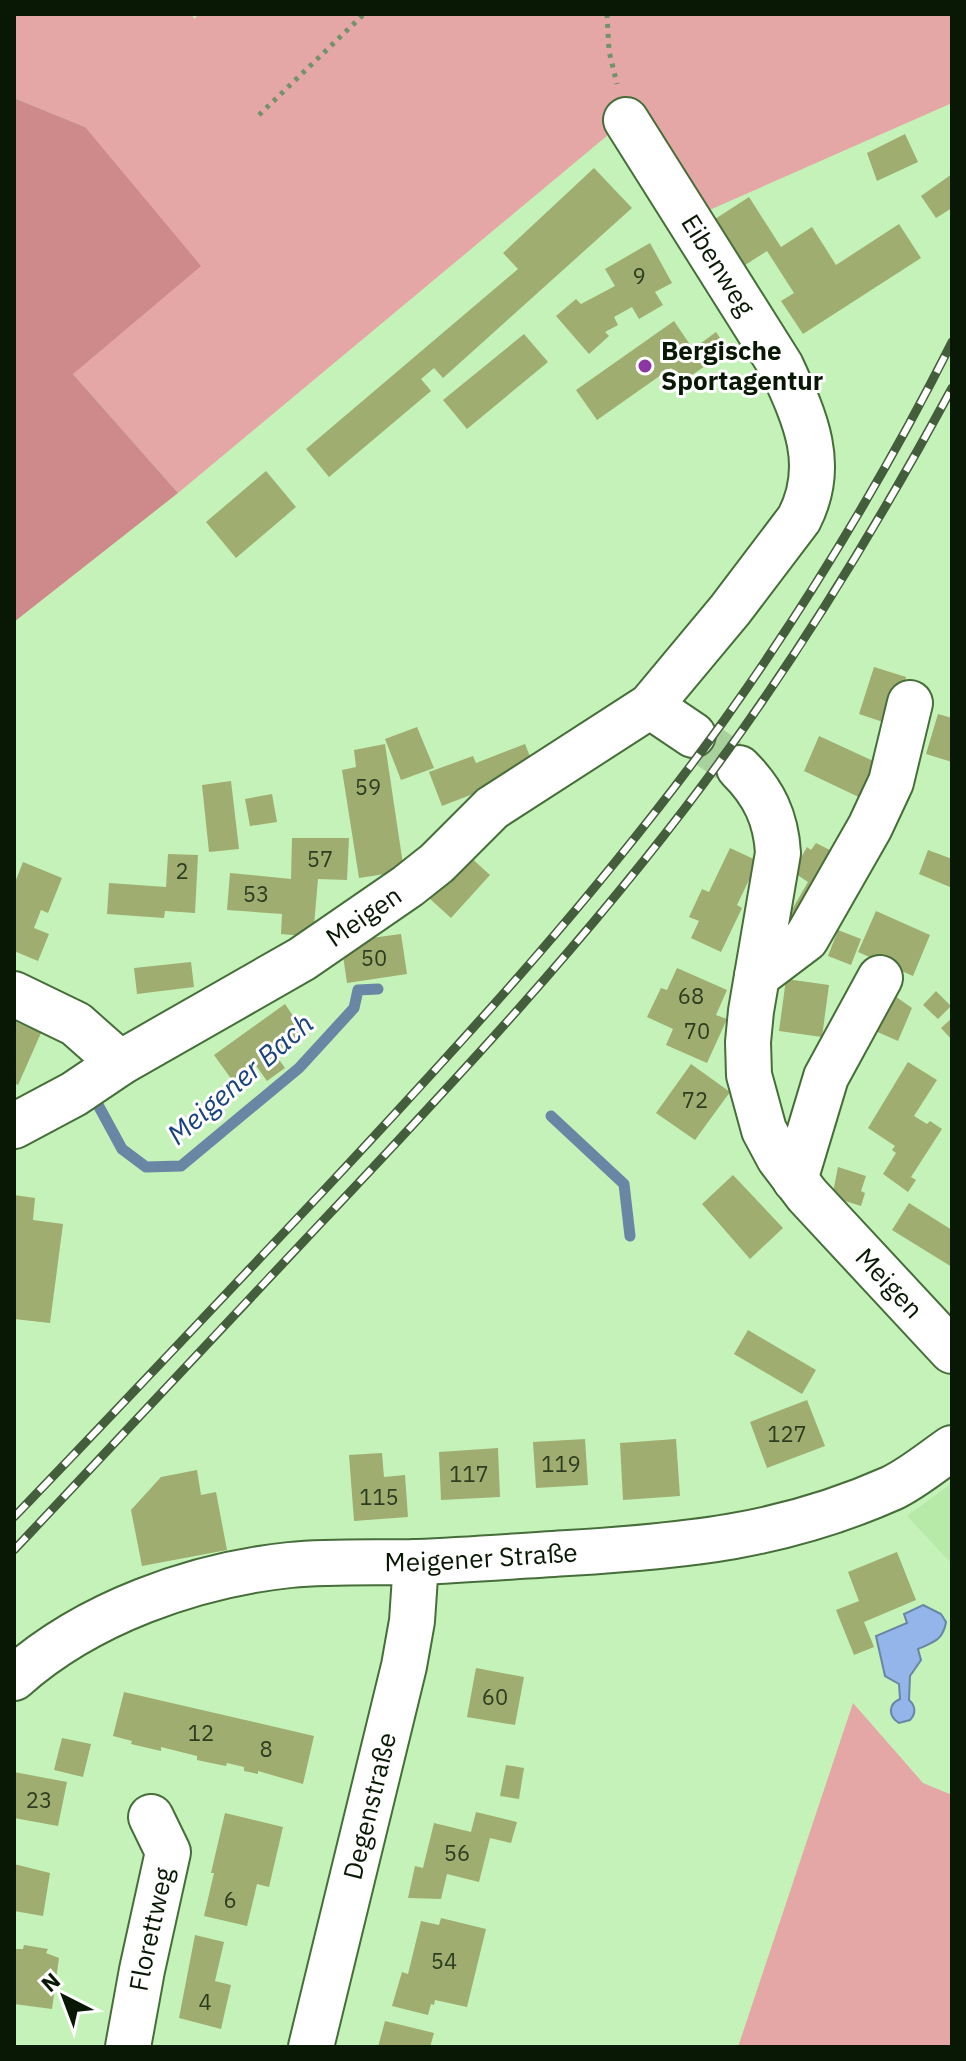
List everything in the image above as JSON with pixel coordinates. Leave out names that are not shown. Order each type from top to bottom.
[{"type":"street","name":"Eibenweg","points":[[626,120],[781,366],[810,441],[814,465],[810,493],[799,519],[730,610],[650,706]]},
{"type":"street","points":[[757,976],[806,939],[870,827],[891,782],[910,703]]},
{"type":"street","points":[[650,706],[693,735]]},
{"type":"street","name":"Meigen","points":[[14,1126],[74,1094],[120,1063],[302,959],[418,879],[492,808],[650,706]]},
{"type":"street","name":"Meigen","points":[[739,768],[763,797],[777,831],[778,853],[748,1042],[749,1075],[764,1130],[795,1180],[854,1248],[952,1351]]},
{"type":"street","points":[[795,1180],[826,1077],[880,978]]},
{"type":"street","points":[[14,994],[76,1024],[120,1063]]},
{"type":"street","name":"Meigener Straße","points":[[14,1677],[59,1644],[118,1612],[212,1580],[290,1565],[416,1562],[664,1547],[766,1531],[894,1487],[952,1448]]},
{"type":"street","name":"Degenstraße","points":[[311,2047],[404,1666],[412,1621],[416,1562]]},
{"type":"street","name":"Florettweg","points":[[128,2047],[168,1852],[151,1817]]},
{"type":"path","points":[[259,115],[364,14]]},
{"type":"path","points":[[607,14],[609,51],[626,120]]},
{"type":"shaded area","points":[[14,14],[192,14],[194,19],[199,14],[952,14],[952,103],[689,219],[626,120],[178,493],[73,374],[85,127],[14,98]]},
{"type":"shaded area","points":[[14,98],[85,127],[201,266],[73,374],[178,493],[14,622]]},
{"type":"shaded area","points":[[952,1483],[952,1564],[907,1516]]},
{"type":"shaded area","points":[[853,1703],[923,1783],[952,1795],[952,2047],[738,2047]]},
{"type":"water","points":[[923,1605],[941,1614],[946,1622],[945,1628],[940,1637],[918,1649],[921,1660],[910,1676],[909,1700],[914,1713],[910,1720],[899,1723],[891,1710],[900,1699],[899,1684],[885,1676],[876,1636],[907,1623],[904,1614]]},
{"type":"building","points":[[905,134],[918,162],[877,181],[867,153]]},
{"type":"building","points":[[594,168],[632,208],[443,378],[434,368],[421,379],[431,391],[329,477],[306,449],[518,269],[503,253]]},
{"type":"building","points":[[952,174],[952,208],[936,218],[921,196]]},
{"type":"building","points":[[749,197],[781,247],[812,227],[836,265],[899,224],[921,258],[803,334],[781,301],[794,293],[767,251],[742,267],[712,221]]},
{"type":"building","points":[[650,243],[672,283],[655,292],[663,305],[639,319],[632,307],[614,317],[618,325],[605,332],[609,336],[589,354],[556,316],[576,299],[581,304],[615,286],[605,269]]},
{"type":"building","points":[[674,321],[693,349],[716,332],[728,350],[682,382],[671,368],[597,420],[576,390]]},
{"type":"building","points":[[524,334],[548,362],[467,429],[443,400]]},
{"type":"building","points":[[266,471],[296,507],[236,558],[206,522]]},
{"type":"building","points":[[874,667],[906,677],[892,725],[859,714]]},
{"type":"building","points":[[938,714],[952,718],[952,762],[926,754]]},
{"type":"building","points":[[417,727],[434,768],[401,780],[385,739]]},
{"type":"building","points":[[819,736],[882,765],[867,801],[804,771]]},
{"type":"building","points":[[385,744],[404,871],[359,878],[342,770],[356,767],[354,750]]},
{"type":"building","points":[[525,744],[537,774],[442,806],[429,772],[473,756],[476,763]]},
{"type":"building","points":[[231,781],[239,849],[209,852],[202,785]]},
{"type":"building","points":[[272,794],[277,822],[250,826],[245,799]]},
{"type":"building","points":[[292,838],[349,838],[347,880],[318,879],[313,937],[281,934],[282,914],[227,910],[230,873],[291,879]]},
{"type":"building","points":[[816,843],[830,850],[834,844],[847,853],[803,931],[786,920],[808,882],[793,872],[807,847],[811,850]]},
{"type":"building","points":[[730,848],[758,861],[737,905],[742,908],[721,952],[691,938],[699,921],[689,917],[702,889],[709,892]]},
{"type":"building","points":[[928,850],[952,859],[950,887],[919,874]]},
{"type":"building","points":[[168,854],[198,855],[195,913],[165,911],[164,918],[107,914],[109,883],[166,887]]},
{"type":"building","points":[[467,854],[490,875],[451,918],[429,898]]},
{"type":"building","points":[[23,862],[62,878],[48,913],[41,910],[34,928],[49,934],[38,961],[14,951],[14,885]]},
{"type":"building","points":[[876,911],[930,935],[913,976],[858,952]]},
{"type":"building","points":[[838,930],[861,939],[851,965],[828,956]]},
{"type":"building","points":[[401,934],[407,974],[347,983],[341,942]]},
{"type":"building","points":[[191,962],[194,987],[137,994],[134,968]]},
{"type":"building","points":[[677,968],[727,990],[716,1015],[727,1019],[707,1063],[666,1045],[673,1029],[647,1017],[661,988],[667,990]]},
{"type":"building","points":[[786,979],[829,985],[822,1037],[779,1031]]},
{"type":"building","points":[[885,989],[912,1008],[898,1041],[864,1026]]},
{"type":"building","points":[[936,991],[951,1006],[938,1019],[923,1005]]},
{"type":"building","points":[[285,1004],[304,1032],[275,1054],[285,1068],[267,1081],[255,1064],[232,1080],[214,1055]]},
{"type":"building","points":[[952,1018],[952,1040],[941,1028]]},
{"type":"building","points":[[14,1021],[41,1033],[18,1085],[14,1083]]},
{"type":"building","points":[[908,1062],[937,1080],[914,1116],[942,1129],[911,1177],[916,1180],[908,1192],[883,1174],[896,1153],[892,1150],[895,1146],[868,1128]]},
{"type":"building","points":[[691,1064],[730,1092],[695,1140],[656,1113]]},
{"type":"building","points":[[838,1167],[866,1176],[861,1191],[865,1193],[861,1206],[832,1197]]},
{"type":"building","points":[[733,1175],[783,1228],[750,1259],[702,1204]]},
{"type":"building","points":[[14,1195],[35,1198],[33,1220],[63,1224],[50,1323],[14,1319]]},
{"type":"building","points":[[909,1203],[952,1230],[952,1267],[892,1230]]},
{"type":"building","points":[[748,1330],[816,1370],[802,1394],[734,1354]]},
{"type":"building","points":[[807,1400],[825,1446],[767,1468],[750,1422]]},
{"type":"building","points":[[585,1439],[588,1485],[536,1488],[533,1442]]},
{"type":"building","points":[[676,1439],[680,1496],[623,1500],[620,1443]]},
{"type":"building","points":[[498,1448],[500,1497],[441,1500],[439,1452]]},
{"type":"building","points":[[382,1453],[384,1477],[405,1475],[408,1517],[354,1521],[349,1455]]},
{"type":"building","points":[[197,1470],[201,1495],[216,1492],[227,1550],[142,1566],[131,1510],[161,1477]]},
{"type":"building","points":[[897,1552],[916,1600],[864,1622],[874,1647],[854,1655],[836,1610],[859,1601],[848,1572]]},
{"type":"building","points":[[476,1668],[524,1677],[515,1725],[467,1717]]},
{"type":"building","points":[[124,1692],[314,1736],[303,1784],[258,1771],[258,1774],[244,1771],[244,1767],[227,1763],[226,1766],[197,1760],[197,1756],[161,1747],[161,1751],[131,1744],[132,1741],[113,1736]]},
{"type":"building","points":[[62,1738],[91,1744],[83,1777],[54,1770]]},
{"type":"building","points":[[506,1765],[524,1768],[519,1799],[500,1796]]},
{"type":"building","points":[[14,1772],[67,1782],[58,1826],[14,1818]]},
{"type":"building","points":[[476,1812],[517,1822],[511,1843],[490,1838],[479,1882],[447,1874],[441,1899],[408,1898],[415,1866],[423,1868],[434,1823],[471,1832]]},
{"type":"building","points":[[225,1813],[283,1827],[269,1887],[257,1884],[247,1926],[204,1916]]},
{"type":"building","points":[[14,1864],[50,1873],[43,1916],[14,1911]]},
{"type":"building","points":[[441,1918],[486,1929],[467,2007],[435,2000],[428,2015],[392,2006],[402,1972],[408,1974],[421,1921],[439,1925]]},
{"type":"building","points":[[195,1935],[224,1942],[215,1981],[231,1985],[221,2029],[179,2018]]},
{"type":"building","points":[[24,1945],[48,1949],[46,1953],[59,1958],[52,2009],[14,2004],[14,1949],[23,1949]]},
{"type":"building","points":[[385,2021],[434,2033],[430,2047],[378,2047]]},
{"type":"waterway","name":"Meigener Bach","points":[[97,1103],[122,1149],[146,1167],[181,1166],[299,1068],[354,1008],[358,990],[378,989]]},
{"type":"waterway","name":"Meigener Bach","points":[[551,1116],[624,1184],[630,1236]]},
{"type":"tunnel","points":[[693,735],[739,768]]},
{"type":"railway","points":[[14,1517],[431,1074],[534,959],[632,841],[725,719],[817,582],[874,487],[952,342]]},
{"type":"railway","points":[[14,1550],[469,1064],[613,898],[704,783],[772,688],[866,540],[952,388]]},
{"type":"place","name":"Bergische Sportagentur","points":[[645,366]]}]
